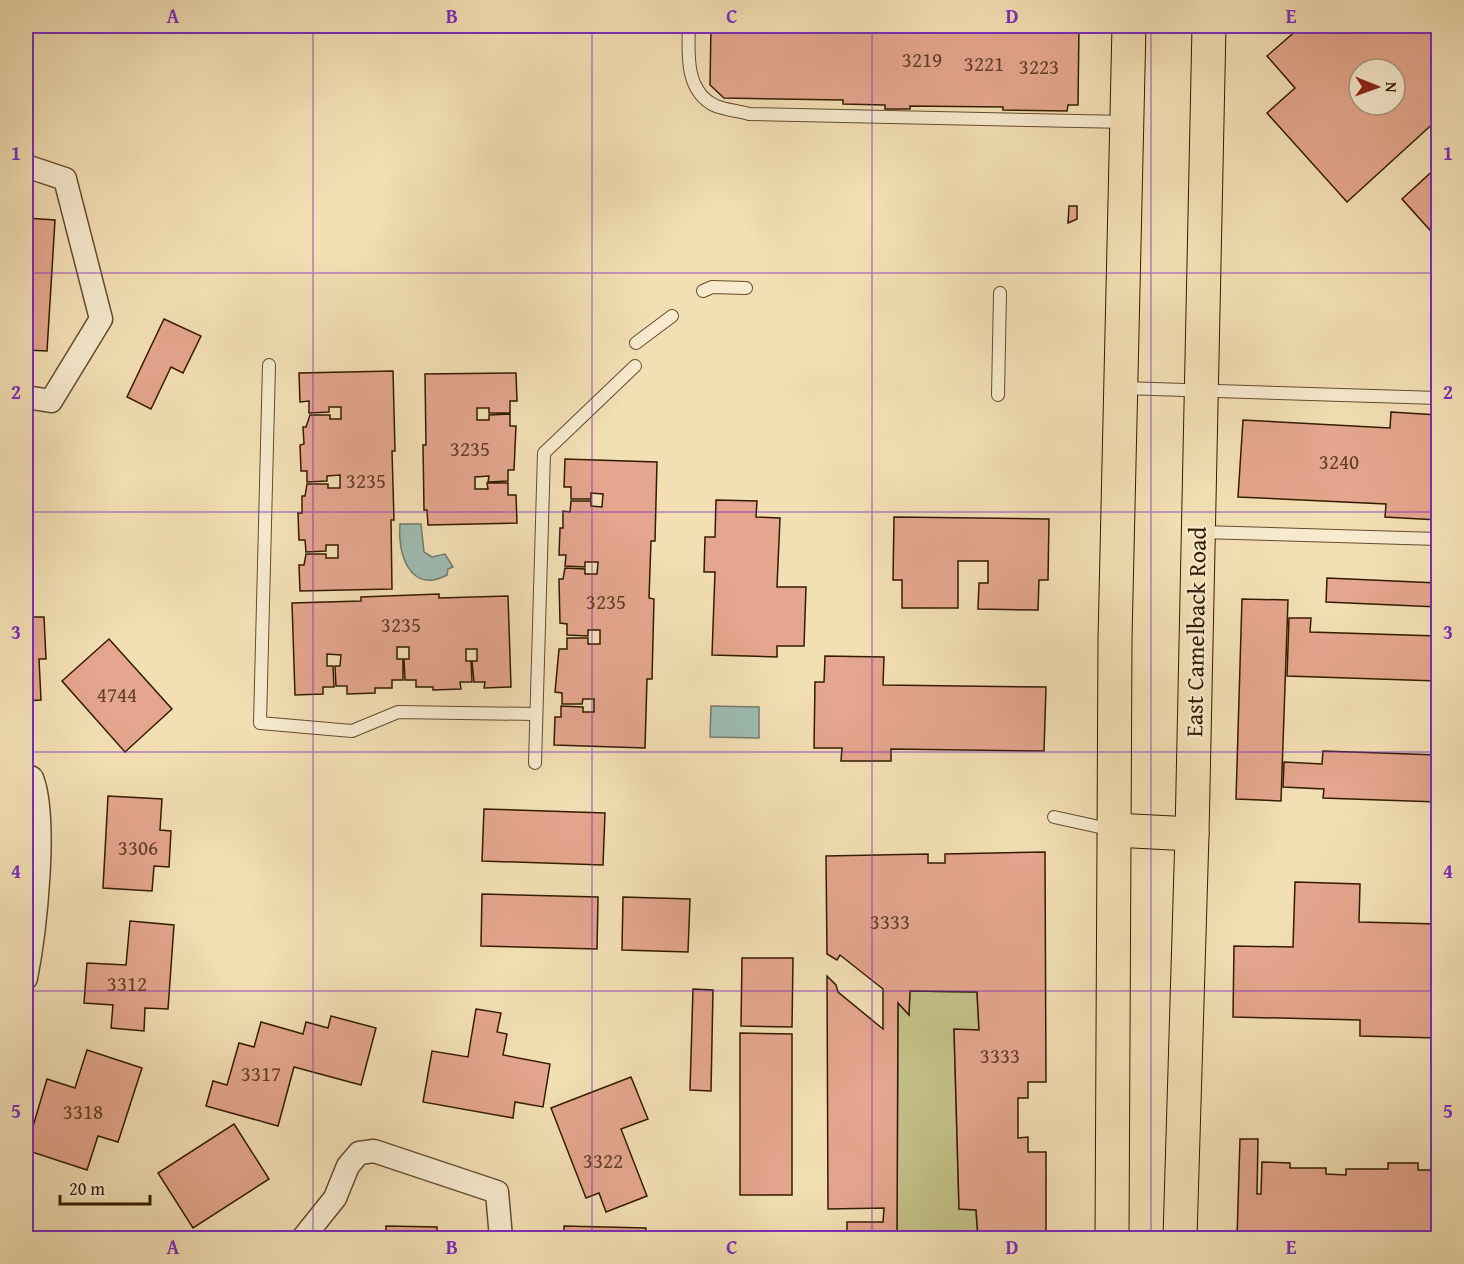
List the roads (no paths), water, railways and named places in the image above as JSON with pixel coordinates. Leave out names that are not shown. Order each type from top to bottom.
[{"type":"main road","points":[[1112,1239],[1115,639],[1129,26]]},
{"type":"main road","name":"East Camelback Road","points":[[1180,1239],[1192,834],[1209,26]]},
{"type":"main road","points":[[1114,830],[1192,834]]},
{"type":"street","points":[[26,166],[65,179],[101,319],[51,401],[26,397]]},
{"type":"street","points":[[26,978],[31,951],[38,855],[38,793],[29,776]]},
{"type":"street","points":[[303,1239],[335,1198],[348,1166],[359,1153],[374,1151],[497,1192],[501,1239]]},
{"type":"lane","points":[[689,26],[688,58],[696,90],[716,106],[749,114],[1127,122]]},
{"type":"lane","points":[[703,291],[712,287],[746,288]]},
{"type":"lane","points":[[998,396],[1000,293]]},
{"type":"lane","points":[[636,343],[672,316]]},
{"type":"lane","points":[[269,365],[260,723],[352,731],[398,712],[535,714]]},
{"type":"lane","points":[[535,763],[544,453],[635,366]]},
{"type":"lane","points":[[1122,388],[1202,388],[1438,398]]},
{"type":"lane","points":[[1198,532],[1438,539]]},
{"type":"lane","points":[[1054,817],[1114,830]]},
{"type":"water","points":[[400,524],[421,524],[424,552],[432,557],[445,554],[453,567],[448,569],[447,575],[434,580],[424,580],[408,568],[401,547]]},
{"type":"water","points":[[711,706],[759,707],[759,738],[710,737]]}]
